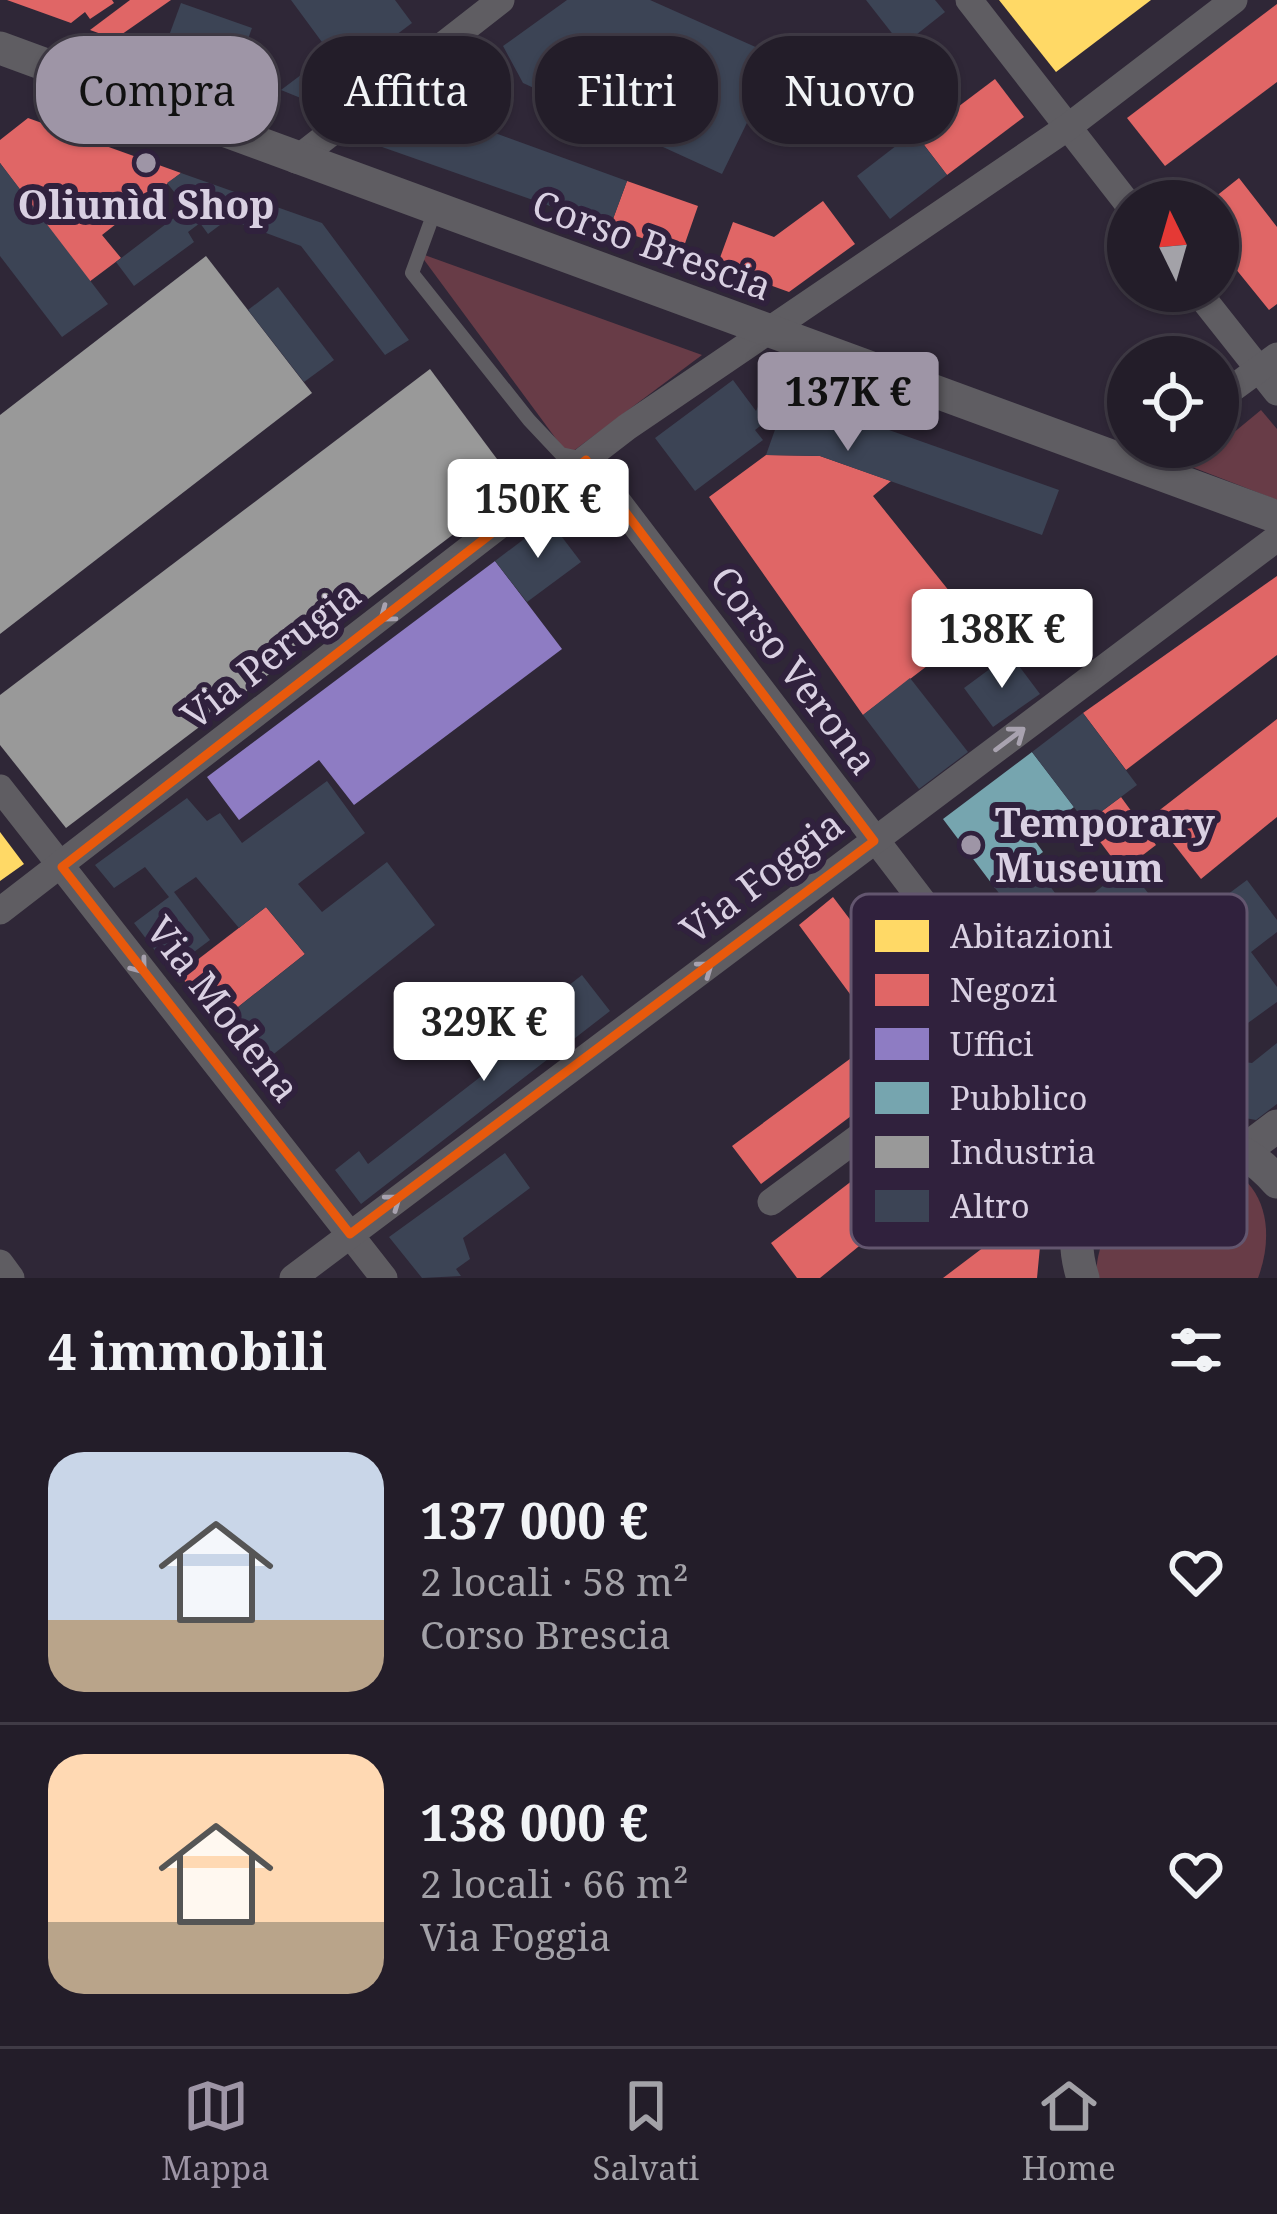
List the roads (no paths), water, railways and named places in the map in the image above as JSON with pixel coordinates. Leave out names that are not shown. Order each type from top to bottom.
[{"type":"street","points":[[296,160],[501,0]]},
{"type":"street","points":[[969,0],[1109,180]]},
{"type":"street","name":"Via Perugia","points":[[0,911],[727,355],[1068,127],[1234,0]]},
{"type":"street","name":"Corso Brescia","points":[[0,48],[767,332],[1107,444]]},
{"type":"street","points":[[1218,312],[1268,363],[1277,392]]},
{"type":"street","points":[[1239,384],[1268,363]]},
{"type":"street","name":"Corso Verona","points":[[586,460],[914,894]]},
{"type":"street","name":"Corso Brescia","points":[[1170,468],[1277,517]]},
{"type":"street","name":"Via Foggia","points":[[292,1278],[1277,538]]},
{"type":"street","name":"Via Modena","points":[[0,788],[384,1278]]},
{"type":"street","points":[[1247,1149],[1277,1126]]},
{"type":"street","points":[[771,1202],[851,1143]]},
{"type":"street","points":[[1247,1154],[1277,1182]]},
{"type":"street","points":[[0,1263],[11,1278]]},
{"type":"lane","name":"Corso Verona","points":[[435,210],[412,273],[529,420],[561,454],[586,460]]},
{"type":"place","name":"Oliunìd Shop","points":[[146,163]]},
{"type":"place","name":"Temporary Museum","points":[[971,845]]}]
